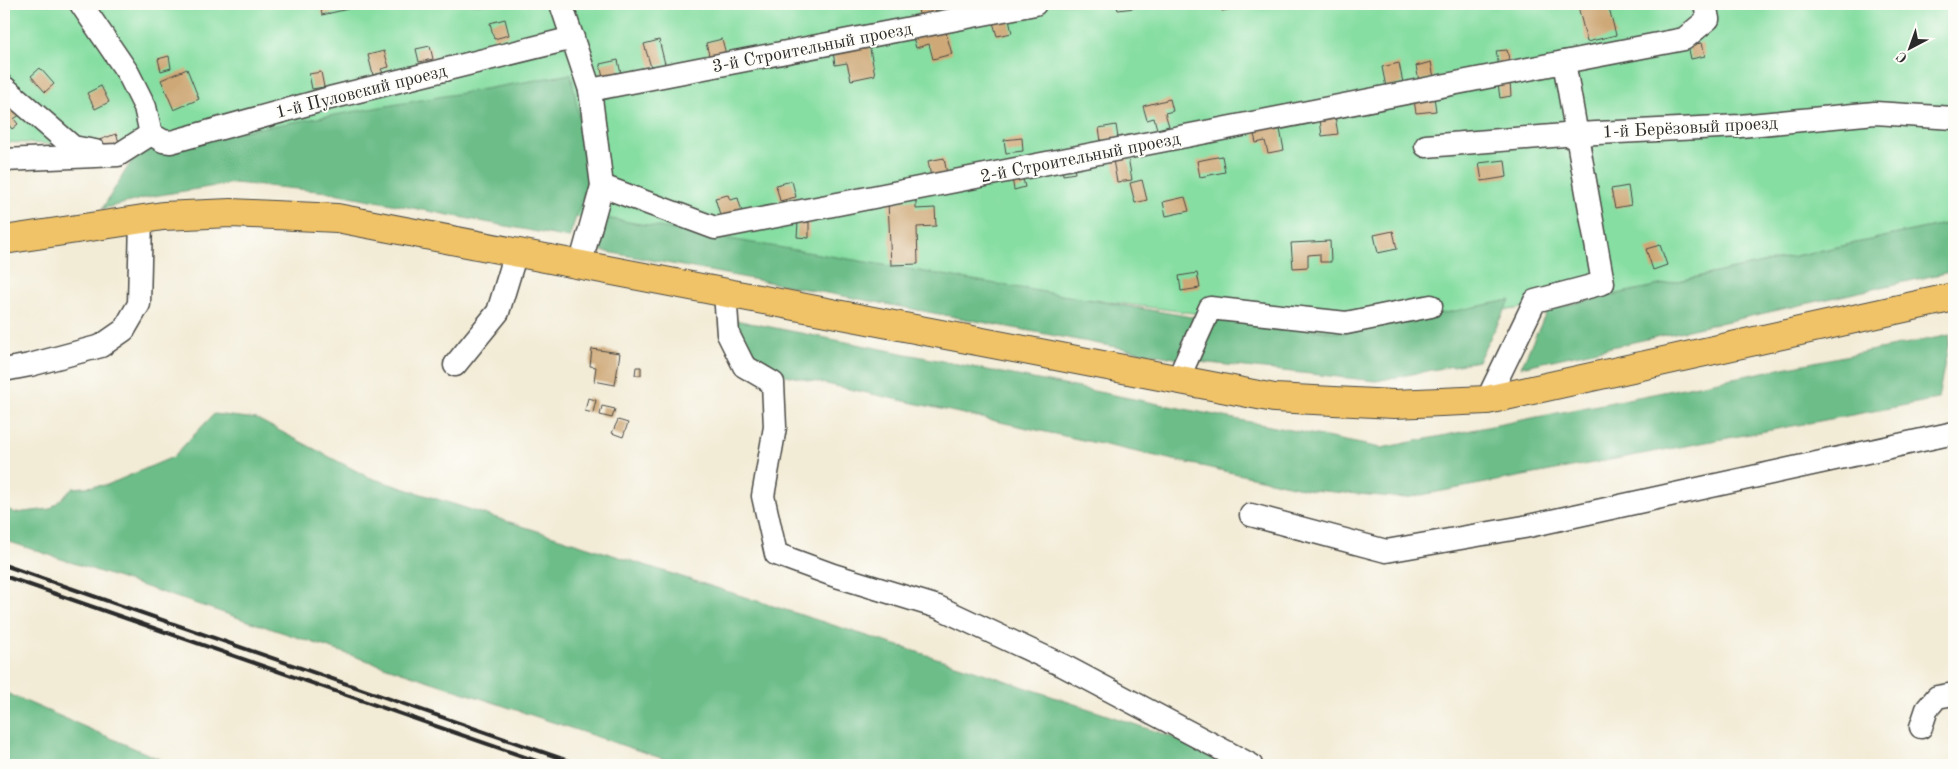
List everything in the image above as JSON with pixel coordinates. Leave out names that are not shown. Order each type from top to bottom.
[{"type":"main road","points":[[4,240],[163,216],[231,213],[337,218],[1274,398],[1394,404],[1487,400],[1954,297]]},
{"type":"street","points":[[4,160],[118,155],[151,134],[145,107],[128,73],[81,4]]},
{"type":"street","points":[[562,4],[590,90],[602,186],[580,265]]},
{"type":"street","name":"3-й Строительный проезд","points":[[590,90],[1035,4]]},
{"type":"street","name":"2-й Строительный проезд","points":[[602,186],[715,228],[1684,40],[1708,19],[1705,4]]},
{"type":"street","name":"1-й Пуловский проезд","points":[[151,134],[162,142],[171,142],[330,98],[573,38]]},
{"type":"street","points":[[1487,400],[1535,301],[1603,283],[1564,62]]},
{"type":"street","points":[[4,87],[73,147],[118,155]]},
{"type":"street","name":"1-й Берёзовый проезд","points":[[1426,146],[1576,134],[1740,126],[1876,113],[1954,118]]},
{"type":"street","points":[[4,370],[101,346],[124,330],[139,304],[141,219]]},
{"type":"street","points":[[455,365],[498,312],[516,253]]},
{"type":"street","points":[[725,293],[728,334],[744,366],[773,383],[775,427],[763,496],[776,554],[833,575],[938,607],[1064,666],[1250,765]]},
{"type":"street","points":[[1178,379],[1210,308],[1346,323],[1430,306]]},
{"type":"street","points":[[1251,515],[1386,551],[1524,527],[1954,432]]},
{"type":"street","points":[[1921,727],[1928,709],[1936,697],[1954,694]]},
{"type":"green space","points":[[4,4],[1954,4],[1954,222],[1608,296],[1345,333],[1079,298],[159,149],[4,142]]},
{"type":"green space","points":[[571,74],[590,176],[569,238],[329,192],[234,183],[153,196],[102,209],[139,149]]},
{"type":"green space","points":[[605,218],[1192,317],[1345,333],[1510,300],[1478,361],[1376,381],[1190,361],[597,250]]},
{"type":"green space","points":[[1954,222],[1954,271],[1521,367],[1548,309]]},
{"type":"green space","points":[[730,319],[1381,448],[1950,335],[1938,399],[1405,498],[1311,490],[767,371]]},
{"type":"green space","points":[[214,414],[257,419],[368,477],[974,670],[1255,765],[682,765],[4,540],[4,507],[15,513],[50,509],[73,488],[107,485],[173,457]]},
{"type":"green space","points":[[4,692],[173,765],[4,765]]},
{"type":"building","points":[[320,4],[347,4],[348,9],[322,15]]},
{"type":"building","points":[[917,4],[935,4],[937,15],[920,19]]},
{"type":"building","points":[[961,4],[980,4],[962,8]]},
{"type":"building","points":[[1116,4],[1133,4],[1134,8],[1118,10]]},
{"type":"building","points":[[1220,4],[1236,4],[1237,8],[1222,11]]},
{"type":"building","points":[[1608,4],[1616,35],[1587,42],[1578,6]]},
{"type":"building","points":[[1008,15],[1012,33],[997,36],[992,19]]},
{"type":"building","points":[[505,19],[509,35],[494,39],[490,23]]},
{"type":"building","points":[[944,26],[952,54],[933,59],[929,44],[916,48],[912,34]]},
{"type":"building","points":[[722,39],[726,54],[710,59],[706,43]]},
{"type":"building","points":[[659,40],[665,64],[651,67],[644,44]]},
{"type":"building","points":[[1702,43],[1705,56],[1691,59],[1688,45]]},
{"type":"building","points":[[869,44],[875,75],[851,80],[847,63],[835,65],[833,51]]},
{"type":"building","points":[[430,46],[433,59],[419,62],[416,49]]},
{"type":"building","points":[[1507,50],[1510,64],[1499,66],[1496,51]]},
{"type":"building","points":[[384,51],[389,67],[381,69],[383,73],[373,75],[368,55]]},
{"type":"building","points":[[169,56],[171,68],[161,71],[158,59]]},
{"type":"building","points":[[618,60],[621,74],[603,78],[600,64]]},
{"type":"building","points":[[1431,62],[1434,78],[1419,81],[1416,66]]},
{"type":"building","points":[[1399,63],[1403,83],[1386,87],[1382,67]]},
{"type":"building","points":[[40,68],[54,84],[45,92],[31,76]]},
{"type":"building","points":[[187,69],[199,99],[174,110],[161,80]]},
{"type":"building","points":[[321,72],[324,87],[312,89],[309,74]]},
{"type":"building","points":[[1510,82],[1511,96],[1500,98],[1498,84]]},
{"type":"building","points":[[101,86],[109,102],[95,109],[87,93]]},
{"type":"building","points":[[1434,97],[1436,111],[1416,113],[1414,100]]},
{"type":"building","points":[[1170,99],[1173,111],[1165,113],[1169,126],[1157,129],[1154,118],[1147,120],[1143,106]]},
{"type":"building","points":[[17,103],[24,112],[14,119],[18,124],[12,129],[4,119],[4,114]]},
{"type":"building","points":[[1335,116],[1338,134],[1322,136],[1320,119]]},
{"type":"building","points":[[1279,124],[1284,150],[1268,153],[1265,141],[1256,143],[1253,129]]},
{"type":"building","points":[[1116,125],[1118,138],[1101,141],[1099,128]]},
{"type":"building","points":[[116,134],[120,144],[103,151],[99,140]]},
{"type":"building","points":[[1022,138],[1023,151],[1006,153],[1004,140]]},
{"type":"building","points":[[1222,156],[1225,172],[1200,177],[1197,161]]},
{"type":"building","points":[[1128,157],[1132,180],[1117,182],[1113,160]]},
{"type":"building","points":[[944,158],[947,174],[931,177],[928,161]]},
{"type":"building","points":[[1073,160],[1075,173],[1063,175],[1061,161]]},
{"type":"building","points":[[1505,160],[1507,177],[1482,181],[1479,163]]},
{"type":"building","points":[[1022,175],[1025,187],[1014,190],[1012,178]]},
{"type":"building","points":[[1142,180],[1147,200],[1135,203],[1130,183]]},
{"type":"building","points":[[792,181],[796,197],[780,201],[776,185]]},
{"type":"building","points":[[1628,186],[1631,205],[1615,208],[1611,189]]},
{"type":"building","points":[[728,195],[730,200],[738,198],[742,212],[721,218],[715,198]]},
{"type":"building","points":[[1185,197],[1189,211],[1166,216],[1163,202]]},
{"type":"building","points":[[916,200],[916,209],[935,208],[936,226],[917,227],[918,264],[891,265],[888,202]]},
{"type":"building","points":[[798,222],[809,222],[809,238],[797,237]]},
{"type":"building","points":[[1393,231],[1397,249],[1378,253],[1374,235]]},
{"type":"building","points":[[1330,241],[1331,262],[1320,262],[1320,254],[1308,255],[1308,267],[1293,268],[1291,243]]},
{"type":"building","points":[[1660,245],[1667,265],[1653,270],[1646,249]]},
{"type":"building","points":[[1197,273],[1200,288],[1181,291],[1179,276]]},
{"type":"building","points":[[592,349],[620,353],[615,385],[594,381],[596,367],[590,366]]},
{"type":"building","points":[[636,367],[641,367],[641,375],[635,375]]},
{"type":"building","points":[[588,398],[596,400],[593,413],[585,411]]},
{"type":"building","points":[[602,406],[615,409],[612,418],[600,415]]},
{"type":"building","points":[[618,420],[628,423],[623,437],[612,433]]},
{"type":"railway","points":[[4,565],[580,765]]},
{"type":"railway","points":[[4,576],[548,765]]}]
